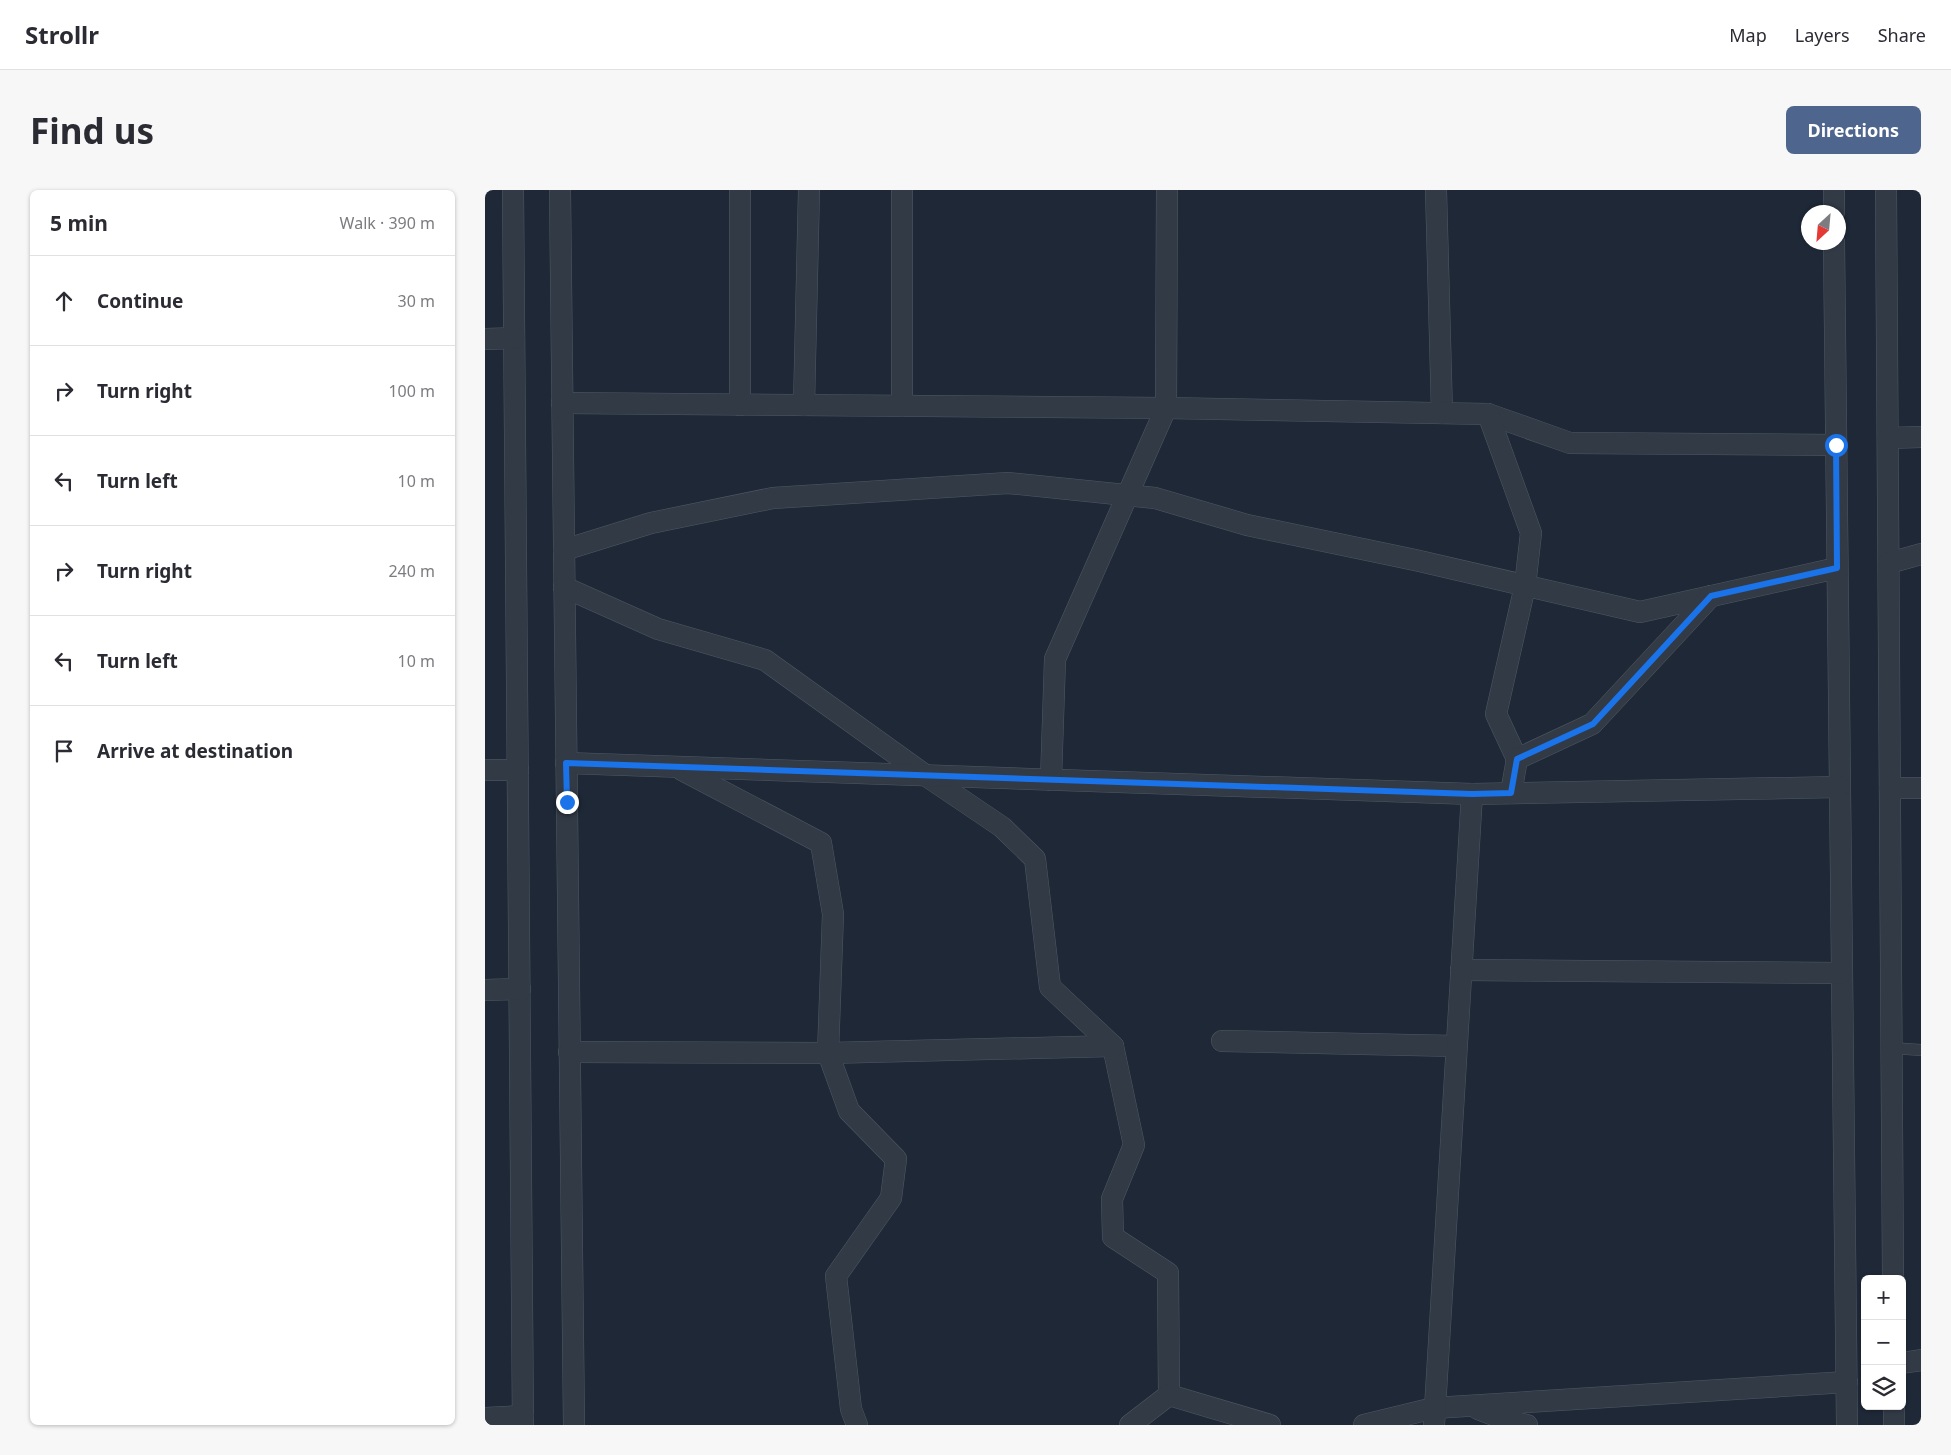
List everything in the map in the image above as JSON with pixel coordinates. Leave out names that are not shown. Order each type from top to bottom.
[{"type":"street","points":[[485,1418],[523,1420],[513,190]]},
{"type":"street","points":[[560,190],[573,1425]]},
{"type":"street","points":[[740,190],[740,405]]},
{"type":"street","points":[[804,405],[809,190]]},
{"type":"street","points":[[902,190],[902,406]]},
{"type":"street","points":[[1051,780],[1055,659],[1166,408],[1167,190]]},
{"type":"street","points":[[1436,190],[1442,414]]},
{"type":"street","points":[[1833,190],[1834,205]]},
{"type":"street","points":[[1886,190],[1893,1275]]},
{"type":"street","points":[[1834,250],[1847,1425]]},
{"type":"street","points":[[485,339],[514,338]]},
{"type":"street","points":[[562,403],[1166,408],[1488,414],[1570,443],[1836,445]]},
{"type":"street","points":[[1488,414],[1531,533],[1525,586],[1496,714],[1517,759],[1511,793]]},
{"type":"street","points":[[1888,438],[1921,437]]},
{"type":"street","points":[[564,550],[651,523],[773,498],[1008,483],[1155,498],[1247,525],[1640,612],[1837,568]]},
{"type":"street","points":[[1889,563],[1921,554]]},
{"type":"street","points":[[564,587],[658,629],[765,660],[925,775],[1002,827],[1035,859],[1050,987],[1113,1046],[1135,1145],[1112,1199],[1113,1237],[1168,1273],[1169,1396]]},
{"type":"street","points":[[1517,759],[1593,724],[1711,596]]},
{"type":"street","points":[[566,763],[1472,794],[1839,787]]},
{"type":"street","points":[[676,767],[821,843],[833,914],[828,1053],[849,1110],[896,1159],[891,1198],[836,1276],[851,1409],[857,1425]]},
{"type":"street","points":[[485,770],[518,770]]},
{"type":"street","points":[[1890,788],[1921,788]]},
{"type":"street","points":[[1434,1417],[1472,794]]},
{"type":"street","points":[[1461,970],[1841,972]]},
{"type":"street","points":[[485,990],[520,989]]},
{"type":"street","points":[[1222,1041],[1456,1046]]},
{"type":"street","points":[[569,1052],[828,1053],[1113,1046]]},
{"type":"street","points":[[1906,1362],[1921,1360]]},
{"type":"street","points":[[1364,1425],[1434,1417],[1470,1406],[1847,1382]]},
{"type":"street","points":[[1130,1425],[1169,1396]]},
{"type":"street","points":[[1169,1396],[1270,1425]]},
{"type":"street","points":[[1470,1406],[1512,1422],[1527,1425]]},
{"type":"street","points":[[1894,1410],[1894,1425]]},
{"type":"lane","points":[[1892,1048],[1921,1050]]},
{"type":"route","points":[[567,802],[566,763],[1472,794],[1511,793],[1517,759],[1593,724],[1711,596],[1837,568],[1836,445]]}]
